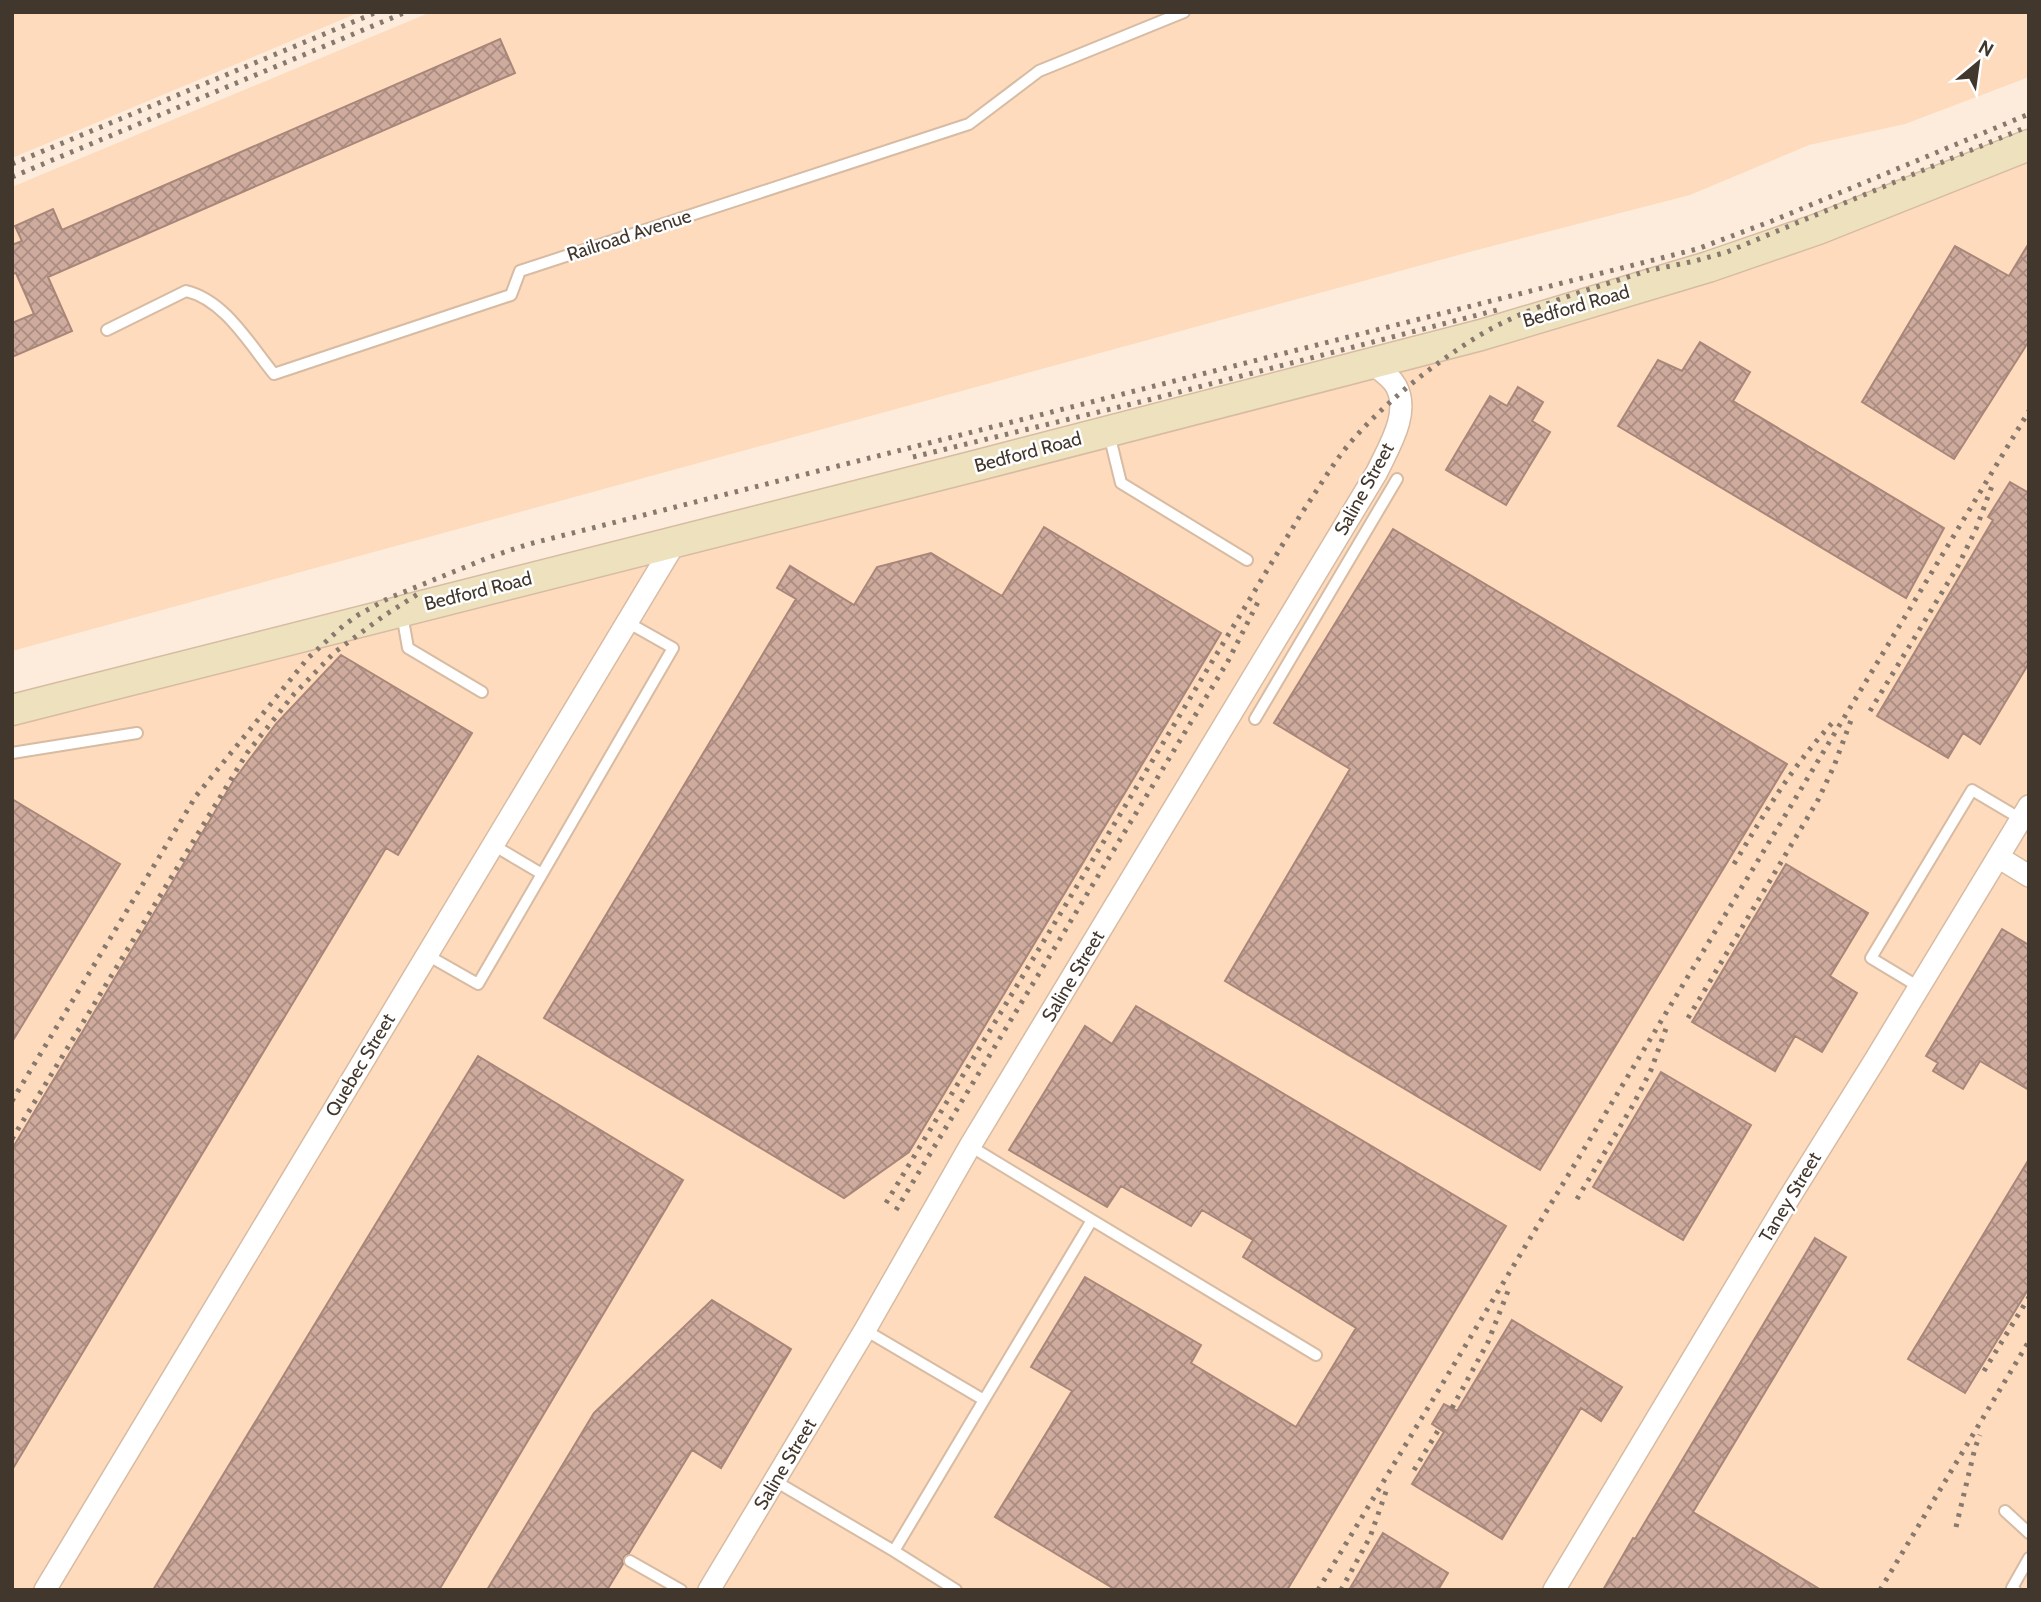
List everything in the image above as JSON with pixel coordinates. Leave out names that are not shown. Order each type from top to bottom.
[{"type":"street","name":"Bedford Road","points":[[12,709],[1481,335],[1708,267],[1818,229],[2029,145]]},
{"type":"street","name":"Saline Street","points":[[709,1590],[865,1330],[970,1146],[1377,472],[1399,419],[1401,402],[1397,387],[1371,363]]},
{"type":"street","name":"Quebec Street","points":[[45,1590],[676,541]]},
{"type":"street","name":"Taney Street","points":[[1555,1590],[1789,1198],[2026,811]]},
{"type":"street","points":[[1998,857],[2029,876]]},
{"type":"lane","name":"Railroad Avenue","points":[[107,330],[186,291],[197,294],[234,321],[274,374],[511,295],[520,271],[969,124],[1039,71],[1184,12]]},
{"type":"lane","points":[[1108,432],[1121,483],[1247,560]]},
{"type":"lane","points":[[1255,719],[1397,479]]},
{"type":"lane","points":[[402,611],[408,648],[482,692]]},
{"type":"lane","points":[[1289,618],[1308,630]]},
{"type":"lane","points":[[427,955],[478,984],[673,648],[627,622]]},
{"type":"lane","points":[[12,752],[137,733]]},
{"type":"lane","points":[[1919,987],[1871,958],[1972,790],[2026,811]]},
{"type":"lane","points":[[493,845],[542,874]]},
{"type":"lane","points":[[970,1146],[1316,1354]]},
{"type":"lane","points":[[894,1551],[1091,1220]]},
{"type":"lane","points":[[865,1330],[984,1400]]},
{"type":"lane","points":[[775,1481],[956,1590]]},
{"type":"lane","points":[[2005,1511],[2029,1533]]},
{"type":"lane","points":[[2015,1590],[2012,1588],[2029,1558]]},
{"type":"lane","points":[[630,1561],[681,1590]]},
{"type":"shaded area","points":[[12,12],[360,12],[12,158]]},
{"type":"shaded area","points":[[431,12],[2029,12],[2029,77],[1905,124],[1809,145],[1690,195],[1473,251],[12,651],[12,187]]},
{"type":"shaded area","points":[[2029,144],[2029,1590],[12,1590],[12,707],[1481,335]]},
{"type":"building","points":[[500,39],[515,73],[48,277],[72,331],[12,357],[12,323],[34,314],[16,273],[12,274],[12,245],[22,241],[15,226],[53,209],[62,230]]},
{"type":"building","points":[[2029,243],[2029,341],[1954,459],[1862,402],[1955,246],[2009,276]]},
{"type":"building","points":[[1700,342],[1750,372],[1733,401],[1944,528],[1906,598],[1618,426],[1658,360],[1682,371]]},
{"type":"building","points":[[1518,387],[1543,402],[1532,421],[1550,432],[1506,505],[1446,470],[1490,396],[1507,406]]},
{"type":"building","points":[[2010,482],[2029,493],[2029,663],[1980,744],[1963,733],[1948,758],[1877,716],[1993,520],[1988,517]]},
{"type":"building","points":[[1044,527],[1221,633],[909,1152],[844,1198],[544,1018],[796,599],[777,588],[790,566],[854,605],[877,567],[931,553],[1002,596]]},
{"type":"building","points":[[1393,529],[1787,764],[1540,1170],[1225,981],[1350,769],[1274,723]]},
{"type":"building","points":[[341,655],[472,733],[398,855],[386,848],[12,1470],[12,1149],[234,780],[276,724]]},
{"type":"building","points":[[12,799],[120,864],[12,1042]]},
{"type":"building","points":[[1786,864],[1868,913],[1830,976],[1857,993],[1822,1052],[1795,1036],[1775,1071],[1692,1022]]},
{"type":"building","points":[[2002,929],[2029,945],[2029,1090],[1980,1061],[1963,1089],[1933,1071],[1938,1063],[1926,1056]]},
{"type":"building","points":[[1136,1006],[1506,1226],[1287,1590],[1116,1590],[995,1517],[1072,1391],[1031,1367],[1085,1277],[1201,1345],[1191,1363],[1296,1427],[1356,1328],[1243,1257],[1253,1240],[1202,1210],[1191,1226],[1121,1186],[1107,1207],[1009,1150],[1085,1026],[1112,1044]]},
{"type":"building","points":[[478,1056],[683,1180],[439,1590],[153,1590]]},
{"type":"building","points":[[1661,1072],[1751,1125],[1683,1240],[1593,1187]]},
{"type":"building","points":[[2029,1159],[2029,1288],[1965,1393],[1908,1359]]},
{"type":"building","points":[[1815,1238],[1846,1257],[1693,1512],[1821,1590],[1603,1590],[1633,1538],[1635,1539]]},
{"type":"building","points":[[712,1300],[791,1349],[721,1468],[692,1450],[624,1557],[623,1564],[607,1590],[487,1590],[594,1413]]},
{"type":"building","points":[[1512,1320],[1622,1387],[1601,1421],[1581,1408],[1502,1539],[1412,1484],[1444,1432],[1432,1424],[1444,1404],[1457,1411]]},
{"type":"building","points":[[1383,1533],[1448,1573],[1438,1590],[1349,1590]]},
{"type":"railway","points":[[12,164],[377,12]]},
{"type":"railway","points":[[12,177],[406,12]]},
{"type":"railway","points":[[12,1101],[196,796],[308,658],[343,626],[389,598],[529,544],[1697,249],[1772,221],[2029,114]]},
{"type":"railway","points":[[1656,269],[1727,252],[2029,126]]},
{"type":"railway","points":[[886,1203],[1301,514],[1349,444],[1378,413],[1410,385],[1480,335],[1541,306],[1649,270]]},
{"type":"railway","points":[[913,457],[1497,310]]},
{"type":"railway","points":[[1318,1590],[2029,411]]},
{"type":"railway","points":[[1870,711],[1958,566],[1976,529],[1993,483]]},
{"type":"railway","points":[[12,1139],[247,753],[294,694],[335,652],[418,594]]},
{"type":"railway","points":[[896,1210],[1228,661],[1258,602]]},
{"type":"railway","points":[[1688,1018],[1818,800],[1853,715]]},
{"type":"railway","points":[[1734,864],[1793,772],[1835,720]]},
{"type":"railway","points":[[1577,1199],[1633,1105],[1651,1070],[1668,1023]]},
{"type":"railway","points":[[1452,1408],[1488,1342],[1510,1286]]},
{"type":"railway","points":[[1984,1371],[2029,1297]]},
{"type":"railway","points":[[1880,1590],[2029,1341]]},
{"type":"railway","points":[[1414,1470],[1439,1429]]},
{"type":"railway","points":[[1956,1527],[1980,1435]]},
{"type":"railway","points":[[1341,1590],[1370,1537],[1388,1486]]}]
